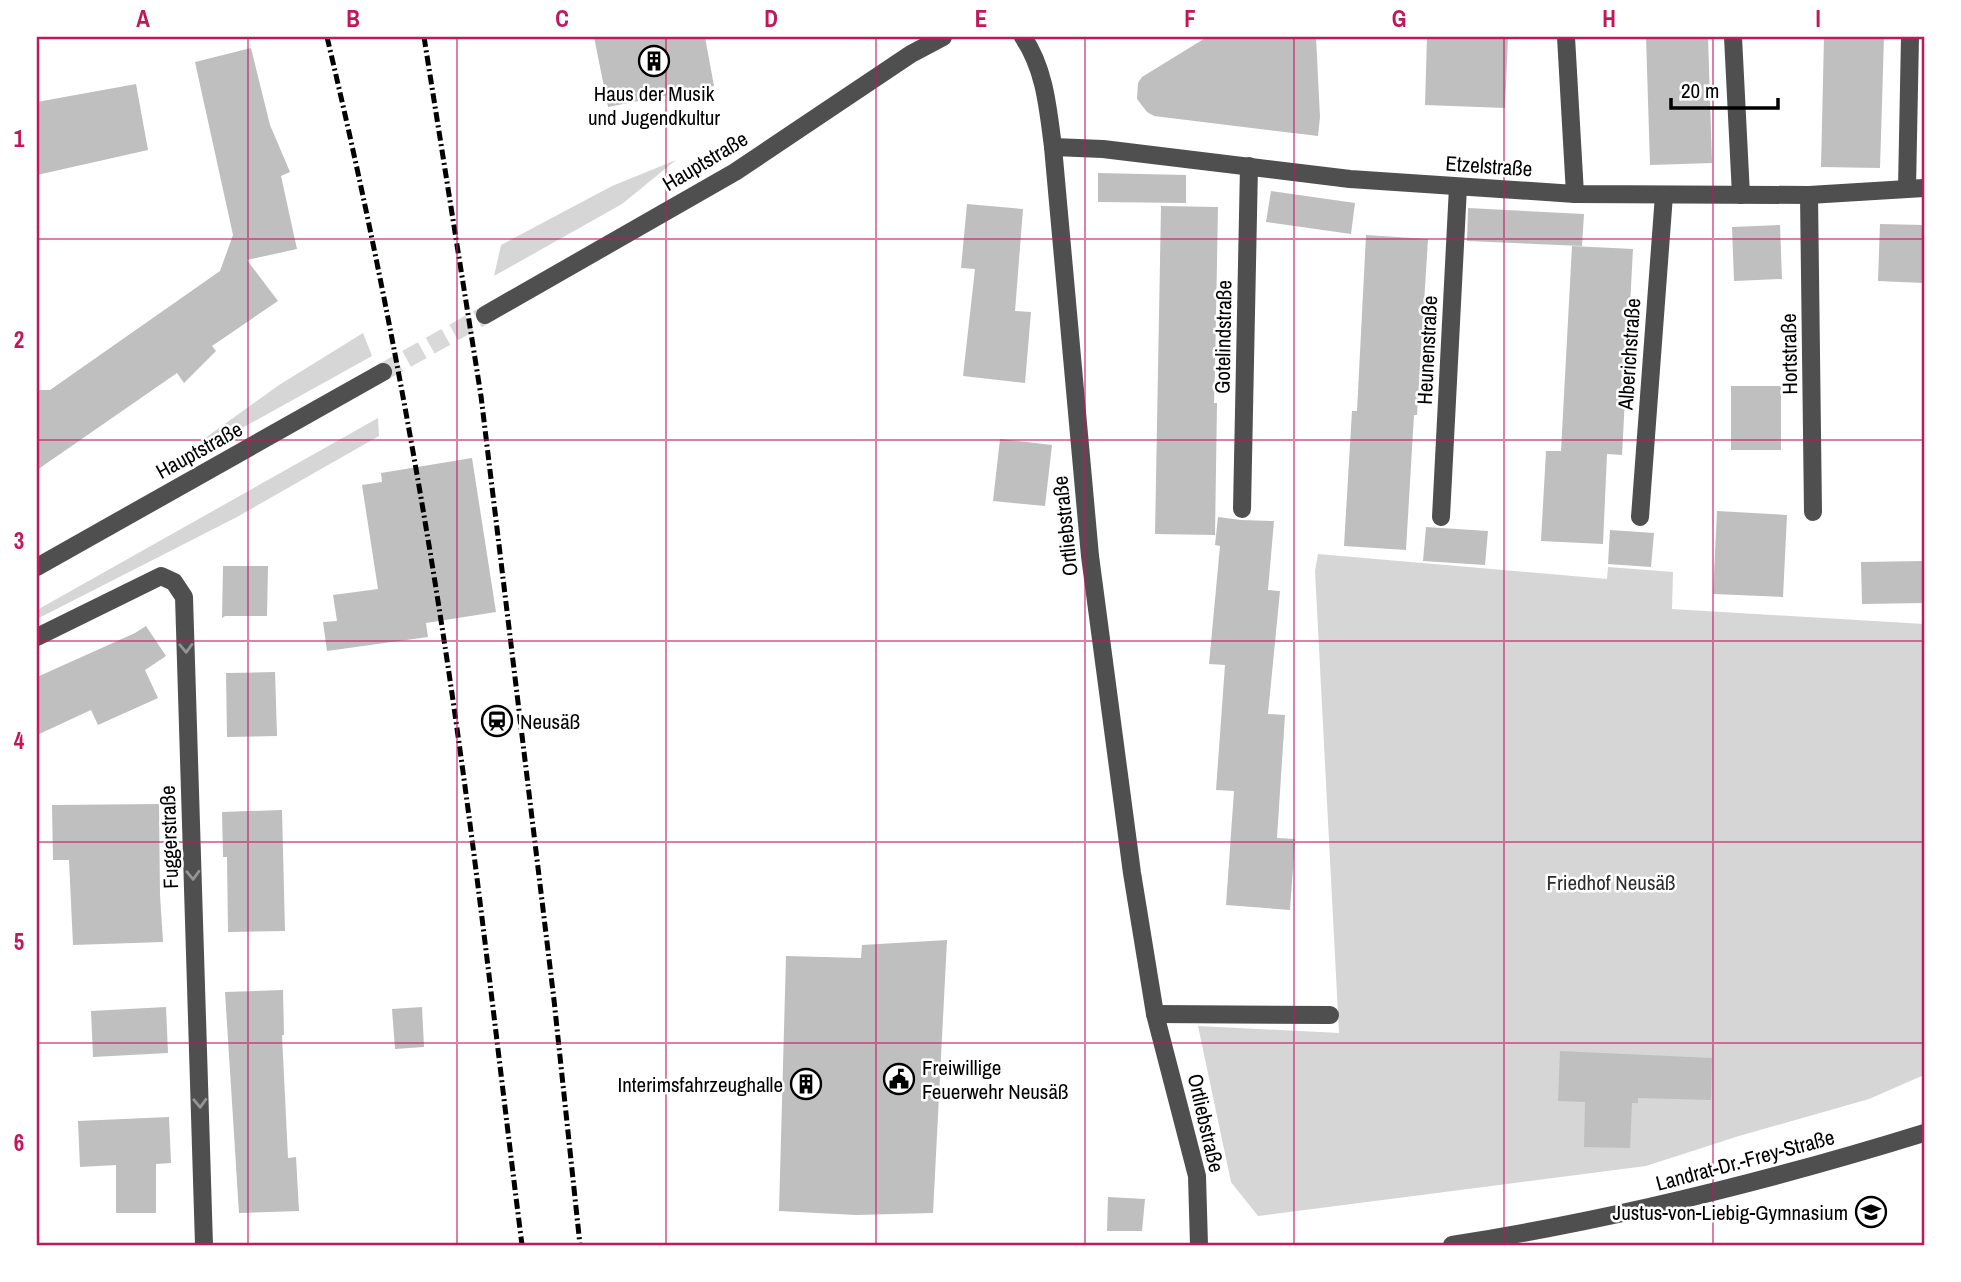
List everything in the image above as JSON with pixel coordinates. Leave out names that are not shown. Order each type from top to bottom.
[{"type":"street","name":"Hauptstraße","points":[[485,314],[735,172],[888,69],[943,37]]},
{"type":"street","name":"Ortliebstraße","points":[[1023,37],[1031,48],[1045,89],[1053,147],[1090,556],[1132,873],[1156,1014],[1197,1176],[1199,1245]]},
{"type":"street","points":[[1566,37],[1575,194]]},
{"type":"street","points":[[1734,37],[1741,195]]},
{"type":"street","points":[[1910,37],[1916,188]]},
{"type":"street","name":"Etzelstraße","points":[[1053,147],[1103,149],[1341,179],[1575,194],[1809,195],[1916,188]]},
{"type":"street","name":"Gotelindstraße","points":[[1242,509],[1250,166]]},
{"type":"street","name":"Heunenstraße","points":[[1441,517],[1458,187]]},
{"type":"street","name":"Alberichstraße","points":[[1640,517],[1664,195]]},
{"type":"street","name":"Hortstraße","points":[[1809,195],[1814,512]]},
{"type":"street","name":"Hauptstraße","points":[[37,567],[383,372]]},
{"type":"street","name":"Fuggerstraße","points":[[37,637],[162,576],[174,582],[184,597],[204,1245]]},
{"type":"street","points":[[1156,1014],[1330,1015]]},
{"type":"street","name":"Landrat-Dr.-Frey-Straße","points":[[1452,1245],[1643,1210],[1832,1161],[1924,1133]]},
{"type":"green space","points":[[676,160],[622,204],[494,276],[501,245],[612,186]]},
{"type":"green space","points":[[363,333],[372,356],[197,453],[201,441],[279,385]]},
{"type":"green space","points":[[378,418],[379,436],[237,517],[37,619],[37,610]]},
{"type":"green space","name":"Friedhof Neusäß","points":[[1318,554],[1607,579],[1608,567],[1673,572],[1672,609],[1924,624],[1924,1075],[1869,1099],[1646,1166],[1258,1216],[1231,1182],[1198,1026],[1339,1033],[1315,571]]},
{"type":"building","name":"Haus der Musik und Jugendkultur","points":[[594,37],[705,37],[714,86],[608,107]]},
{"type":"building","points":[[1207,37],[1316,37],[1320,117],[1318,136],[1154,116],[1147,112],[1137,99],[1138,83],[1142,77]]},
{"type":"building","points":[[1427,37],[1508,37],[1505,108],[1425,105]]},
{"type":"building","points":[[1646,37],[1708,37],[1712,163],[1650,165]]},
{"type":"building","points":[[1824,37],[1884,37],[1880,168],[1821,167]]},
{"type":"building","points":[[251,48],[270,125],[290,172],[281,176],[297,249],[247,260],[278,301],[212,346],[216,351],[184,383],[177,373],[37,470],[37,390],[50,390],[220,271],[233,235],[195,62]]},
{"type":"building","points":[[136,84],[148,150],[37,175],[37,102]]},
{"type":"building","points":[[1098,173],[1186,175],[1186,203],[1098,202]]},
{"type":"building","points":[[1271,191],[1355,203],[1351,234],[1266,222]]},
{"type":"building","points":[[967,204],[1023,209],[1015,311],[1031,312],[1025,383],[963,376],[975,269],[961,268]]},
{"type":"building","points":[[1161,206],[1218,207],[1214,403],[1217,403],[1215,535],[1155,534]]},
{"type":"building","points":[[1468,208],[1584,214],[1582,246],[1467,241]]},
{"type":"building","points":[[1880,224],[1924,225],[1924,283],[1878,281]]},
{"type":"building","points":[[1780,225],[1782,279],[1734,281],[1732,227]]},
{"type":"building","points":[[1366,235],[1428,239],[1406,550],[1344,546],[1352,411],[1357,411]]},
{"type":"building","points":[[1572,246],[1633,249],[1622,455],[1607,454],[1603,544],[1541,541],[1546,451],[1561,451]]},
{"type":"building","points":[[1731,386],[1781,386],[1781,450],[1731,450]]},
{"type":"building","points":[[1000,439],[1052,445],[1045,506],[993,501]]},
{"type":"building","points":[[472,458],[496,612],[426,623],[428,637],[327,651],[323,622],[337,621],[333,595],[378,589],[362,485],[382,482],[381,473]]},
{"type":"building","points":[[1717,511],[1787,515],[1783,597],[1713,594]]},
{"type":"building","points":[[1218,517],[1274,521],[1268,590],[1280,591],[1268,714],[1285,715],[1277,838],[1295,839],[1290,910],[1226,905],[1234,791],[1216,790],[1225,665],[1209,664],[1220,546],[1215,545]]},
{"type":"building","points":[[1426,527],[1488,531],[1485,565],[1423,561]]},
{"type":"building","points":[[1610,530],[1654,533],[1651,567],[1608,564]]},
{"type":"building","points":[[1924,561],[1924,603],[1862,604],[1861,562]]},
{"type":"building","points":[[223,566],[268,566],[267,616],[222,618]]},
{"type":"building","points":[[146,626],[166,656],[145,670],[158,698],[98,725],[91,710],[37,735],[37,677]]},
{"type":"building","points":[[275,672],[277,736],[227,737],[226,673]]},
{"type":"building","points":[[159,804],[163,942],[73,945],[69,860],[53,860],[52,805]]},
{"type":"building","points":[[282,810],[285,931],[228,932],[227,857],[223,857],[222,812]]},
{"type":"building","points":[[947,940],[933,1213],[856,1215],[779,1211],[786,956],[861,958],[862,945]]},
{"type":"building","points":[[283,990],[282,1035],[288,1158],[296,1157],[299,1211],[239,1213],[225,992]]},
{"type":"building","points":[[166,1007],[168,1053],[93,1057],[91,1011]]},
{"type":"building","points":[[422,1007],[424,1047],[395,1049],[392,1009]]},
{"type":"building","points":[[1560,1051],[1712,1058],[1711,1100],[1638,1098],[1638,1103],[1632,1103],[1630,1148],[1584,1147],[1585,1102],[1558,1101]]},
{"type":"building","points":[[169,1117],[171,1163],[156,1164],[156,1213],[116,1213],[116,1165],[80,1167],[78,1121]]},
{"type":"building","points":[[1108,1197],[1145,1199],[1142,1231],[1107,1231]]},
{"type":"tunnel","points":[[383,372],[485,315]]},
{"type":"railway","points":[[327,37],[385,303],[433,571],[468,812],[522,1245]]},
{"type":"railway","points":[[424,37],[481,396],[554,1000],[580,1245]]},
{"type":"place","name":"Haus der Musik und Jugendkultur","points":[[654,61]]},
{"type":"place","name":"Neusäß","points":[[497,721]]},
{"type":"place","name":"Freiwillige Feuerwehr Neusäß","points":[[899,1079]]},
{"type":"place","name":"Interimsfahrzeughalle","points":[[806,1084]]},
{"type":"place","name":"Justus-von-Liebig-Gymnasium","points":[[1871,1212]]}]
